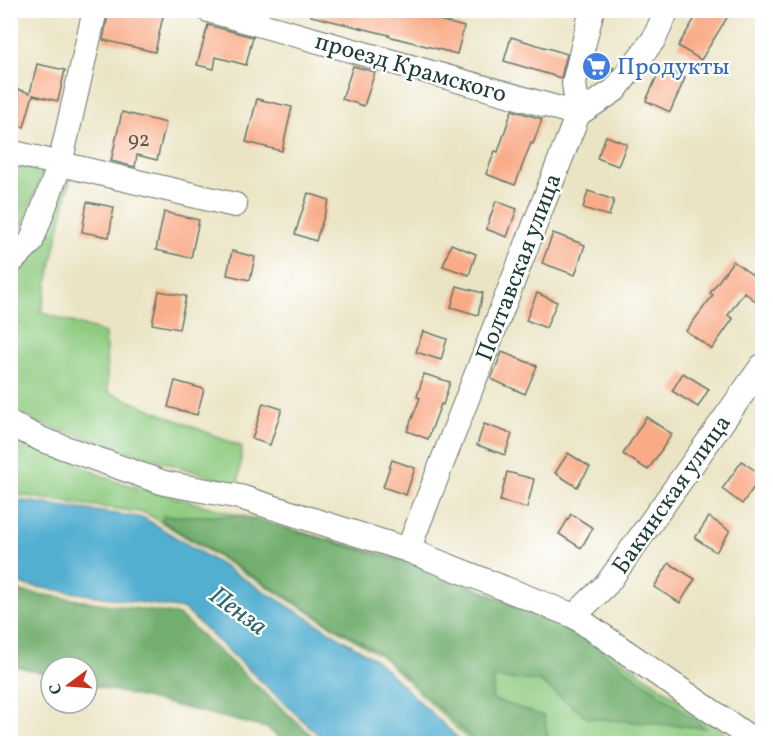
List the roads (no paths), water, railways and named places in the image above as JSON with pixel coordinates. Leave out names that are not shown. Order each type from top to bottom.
[{"type":"street","points":[[10,264],[31,242],[60,164],[95,10]]},
{"type":"street","name":"проезд Крамского","points":[[208,10],[579,114]]},
{"type":"street","points":[[592,10],[574,82],[579,114],[615,90],[654,39],[667,10]]},
{"type":"street","name":"Полтавская улица","points":[[408,550],[579,114]]},
{"type":"street","points":[[10,152],[235,206]]},
{"type":"street","name":"Бакинская улица","points":[[574,616],[607,584],[762,366]]},
{"type":"street","points":[[10,424],[43,440],[164,483],[240,497],[408,550],[574,616],[759,744]]},
{"type":"water","name":"Пенза","points":[[11,499],[144,518],[375,659],[463,743],[327,743],[184,609],[11,583]]},
{"type":"place","name":"Продукты","points":[[596,66]]}]
